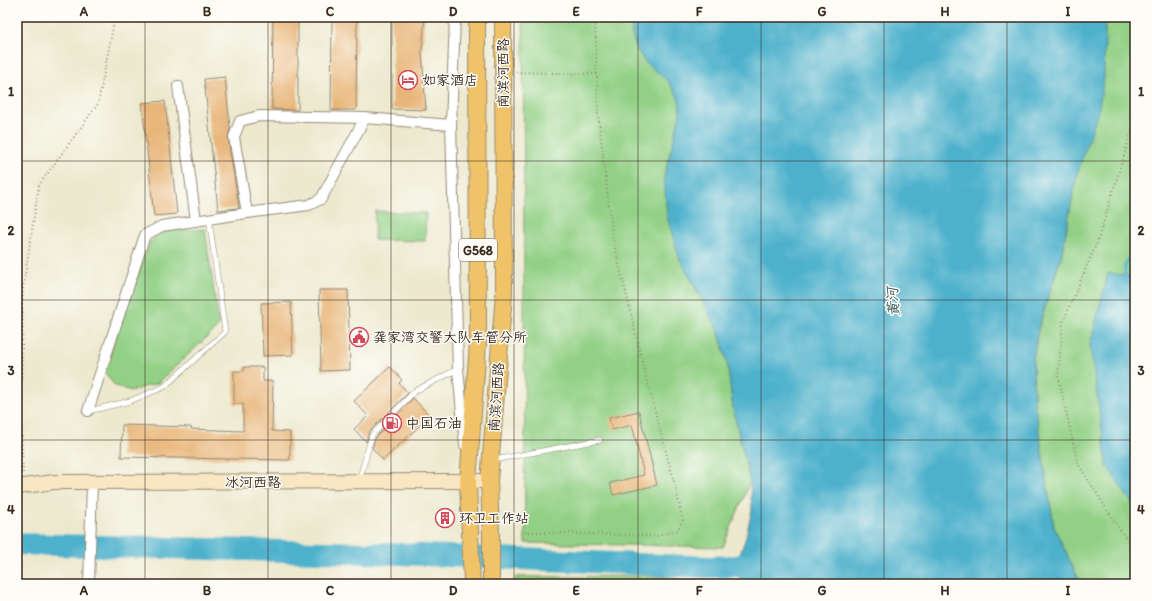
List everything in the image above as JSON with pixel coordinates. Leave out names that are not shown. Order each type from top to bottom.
[{"type":"highway","name":"南滨河西路","points":[[472,578],[468,482],[478,343],[477,17]]},
{"type":"highway","name":"南滨河西路","points":[[491,579],[492,534],[489,482],[504,294],[503,17]]},
{"type":"main road","name":"冰河西路","points":[[20,486],[54,482],[489,482]]},
{"type":"street","name":"南滨河西路","points":[[455,17],[451,125],[458,369],[468,482]]},
{"type":"street","points":[[178,86],[196,221]]},
{"type":"street","points":[[247,213],[234,137],[240,121],[259,116],[365,118],[451,125]]},
{"type":"street","points":[[88,411],[145,234],[162,226],[309,205],[321,199],[365,118]]},
{"type":"street","points":[[89,584],[92,482]]},
{"type":"lane","points":[[88,411],[130,401],[164,387],[224,332],[209,219]]},
{"type":"lane","points":[[359,482],[372,435],[415,391],[458,369]]},
{"type":"lane","points":[[491,461],[600,440]]},
{"type":"path","points":[[20,486],[23,288],[39,184],[98,104],[115,17]]},
{"type":"path","points":[[525,532],[658,536],[677,530],[683,522],[613,239],[598,114],[595,17]]},
{"type":"path","points":[[1132,17],[1133,126],[1098,240],[1064,322],[1058,376],[1078,464],[1118,527],[1135,550]]},
{"type":"path","points":[[504,72],[597,74]]},
{"type":"green space","points":[[523,17],[631,17],[632,34],[637,50],[646,63],[668,81],[677,95],[680,104],[680,115],[664,177],[705,304],[719,332],[727,361],[733,408],[750,482],[723,547],[525,543]]},
{"type":"green space","points":[[1104,17],[1135,17],[1135,584],[1081,584],[1054,528],[1034,401],[1033,360],[1038,330],[1061,257],[1077,174],[1086,145],[1105,33]]},
{"type":"green space","points":[[375,211],[426,213],[425,241],[374,240]]},
{"type":"green space","points":[[205,229],[219,326],[158,383],[131,391],[115,386],[104,371],[150,242],[162,231]]},
{"type":"green space","points":[[658,576],[675,578],[686,584],[513,584],[516,577]]},
{"type":"water","name":"黄河","points":[[631,17],[1104,17],[1104,78],[1098,112],[1077,174],[1061,257],[1038,329],[1033,360],[1034,401],[1054,527],[1081,584],[744,584],[739,577],[736,566],[745,540],[752,510],[750,482],[733,408],[727,361],[719,332],[679,257],[667,217],[664,177],[680,115],[680,104],[677,95],[668,81],[646,63],[637,50],[632,34]]},
{"type":"water","points":[[1108,273],[1131,276],[1135,286],[1135,508],[1107,466],[1090,345]]},
{"type":"building","points":[[273,17],[298,17],[298,110],[272,109]]},
{"type":"building","points":[[332,17],[357,17],[356,110],[331,110]]},
{"type":"building","name":"如家酒店","points":[[392,17],[425,17],[422,52],[426,110],[392,109]]},
{"type":"building","points":[[225,77],[230,128],[228,138],[239,208],[218,210],[204,79]]},
{"type":"building","points":[[165,101],[177,214],[154,216],[142,103]]},
{"type":"building","points":[[319,290],[348,290],[350,370],[321,371]]},
{"type":"building","points":[[291,302],[293,355],[263,356],[261,303]]},
{"type":"building","points":[[244,367],[263,367],[263,381],[273,381],[272,431],[290,432],[290,460],[121,457],[122,425],[191,427],[191,429],[243,431],[243,404],[234,404],[234,371],[244,371]]},
{"type":"building","points":[[390,367],[402,380],[399,383],[408,393],[369,432],[366,442],[354,429],[368,416],[354,401]]},
{"type":"building","points":[[413,398],[430,416],[383,460],[372,448],[376,437]]},
{"type":"building","points":[[639,411],[657,485],[613,495],[610,483],[644,475],[632,425],[612,430],[609,418]]},
{"type":"waterway","points":[[1125,279],[1125,265],[1135,249]]},
{"type":"waterway","points":[[17,544],[401,554],[709,567],[736,566],[765,561]]},
{"type":"place","name":"如家酒店","points":[[408,80]]},
{"type":"place","name":"龚家湾交警大队车管分所","points":[[359,337]]},
{"type":"place","name":"中国石油","points":[[392,423]]},
{"type":"place","name":"环卫工作站","points":[[445,518]]}]
